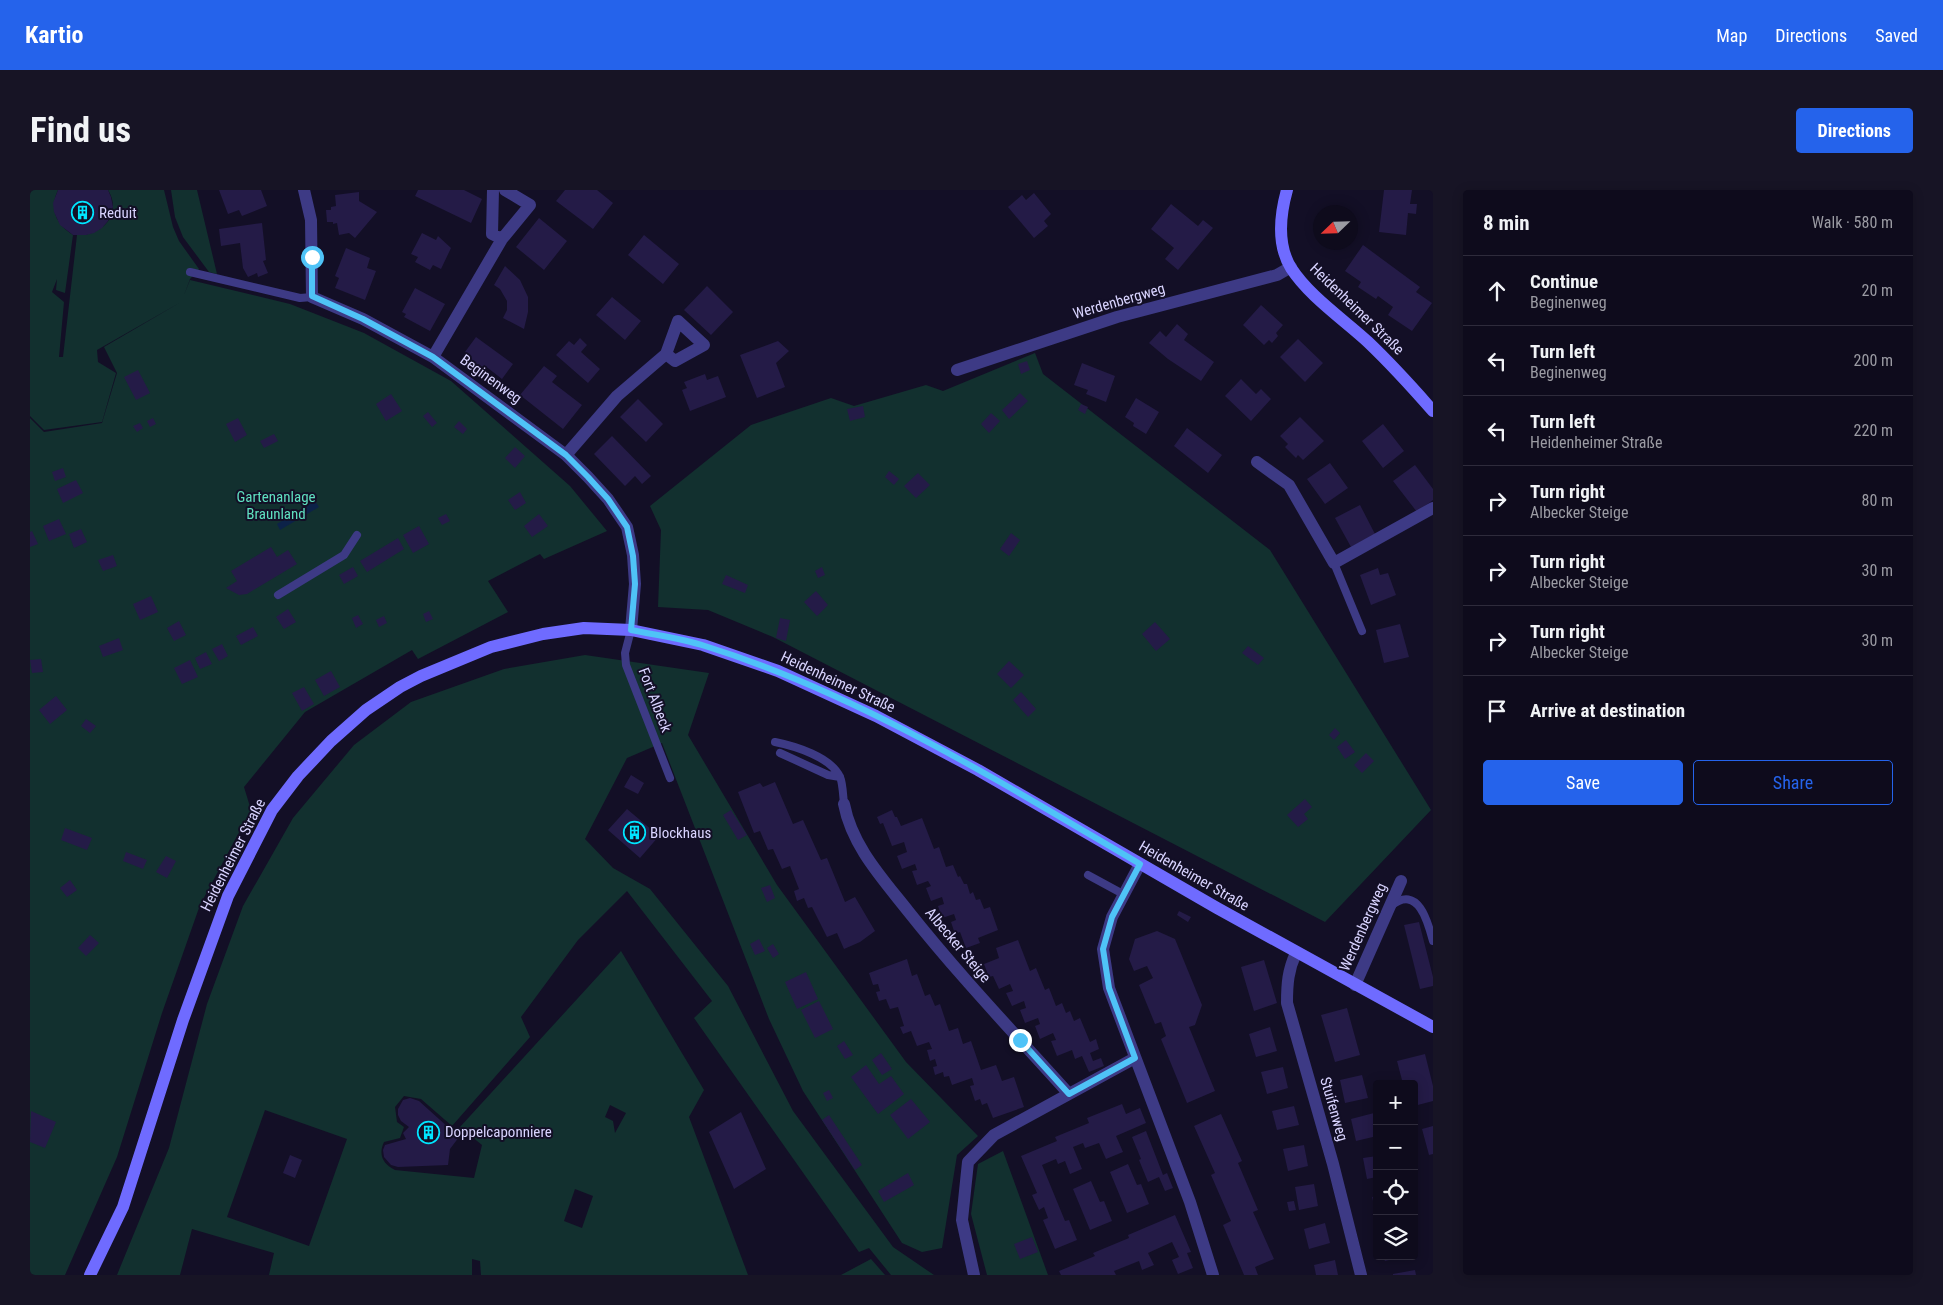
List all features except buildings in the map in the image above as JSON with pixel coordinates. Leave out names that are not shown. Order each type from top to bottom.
[{"type":"main road","name":"Heidenheimer Straße","points":[[1287,190],[1281,214],[1281,227],[1282,240],[1291,267],[1306,285],[1397,371],[1433,412]]},
{"type":"main road","name":"Heidenheimer Straße","points":[[90,1275],[123,1207],[182,1020],[228,896],[272,810],[298,776],[331,741],[366,710],[400,687],[421,676],[491,647],[543,634],[584,628],[631,630],[703,645],[778,671],[876,716],[986,774],[1296,953],[1432,1026]]},
{"type":"street","points":[[304,190],[311,220],[312,296]]},
{"type":"street","points":[[494,190],[492,234],[502,239]]},
{"type":"street","points":[[433,357],[502,239],[530,205],[505,190]]},
{"type":"street","name":"Werdenbergweg","points":[[957,370],[1116,317],[1277,275],[1291,267]]},
{"type":"street","name":"Beginenweg","points":[[312,296],[363,319],[433,357],[566,455],[608,499],[627,527],[633,556],[635,584],[631,630]]},
{"type":"street","points":[[566,455],[617,396],[666,354]]},
{"type":"street","points":[[1257,462],[1289,485],[1334,563],[1433,508]]},
{"type":"street","name":"Albecker Steige","points":[[844,804],[846,818],[858,843],[877,872],[948,961],[1069,1094]]},
{"type":"street","points":[[1140,864],[1112,917],[1103,949],[1109,988],[1190,1202],[1213,1275]]},
{"type":"street","name":"Werdenbergweg","points":[[1355,985],[1401,881]]},
{"type":"street","name":"Stuifenweg","points":[[1296,953],[1287,980],[1287,1003],[1331,1157],[1361,1275]]},
{"type":"street","points":[[974,1275],[962,1220],[968,1162],[994,1135],[1135,1058]]},
{"type":"lane","points":[[190,272],[300,298],[312,296]]},
{"type":"lane","points":[[278,595],[344,555],[357,535]]},
{"type":"lane","points":[[1334,563],[1362,631]]},
{"type":"lane","name":"Fort Albeck","points":[[631,630],[625,653],[626,665],[670,778]]},
{"type":"lane","points":[[775,742],[787,744],[826,760],[840,777],[844,804]]},
{"type":"lane","points":[[780,753],[828,775],[840,777]]},
{"type":"lane","points":[[1088,875],[1123,894]]},
{"type":"lane","points":[[1388,910],[1397,902],[1409,900],[1415,903],[1426,916],[1433,941]]},
{"type":"green space","name":"Gartenanlage Braunland","points":[[30,190],[58,190],[54,203],[56,216],[62,226],[73,235],[65,293],[56,290],[57,279],[52,292],[64,302],[59,357],[63,357],[77,235],[94,232],[108,222],[113,207],[108,190],[164,190],[173,227],[179,241],[199,269],[190,279],[184,295],[190,280],[290,304],[364,333],[451,381],[570,486],[607,531],[544,559],[540,554],[488,581],[508,612],[418,659],[412,650],[305,712],[244,787],[251,810],[200,905],[162,1013],[117,1157],[65,1275],[30,1275],[30,418],[44,432],[102,423],[117,373],[104,347],[181,302],[97,350],[98,362],[116,373],[102,422],[44,430],[30,416]]},
{"type":"green space","points":[[171,190],[197,190],[217,274],[209,272],[183,237],[175,217]]},
{"type":"green space","points":[[1035,353],[1043,374],[1270,550],[1431,810],[1325,922],[773,637],[708,610],[658,607],[661,530],[650,506],[751,425],[831,398],[854,406],[926,385],[943,391]]},
{"type":"green space","points":[[585,655],[709,673],[688,735],[777,885],[906,1062],[978,1136],[957,1155],[942,1248],[922,1252],[902,1243],[803,1091],[769,1019],[662,743],[627,758],[585,839],[613,868],[650,889],[728,986],[793,1111],[893,1247],[934,1275],[891,1275],[869,1248],[859,1252],[694,1018],[712,1001],[627,891],[578,940],[521,1017],[530,1037],[452,1126],[421,1099],[404,1096],[395,1107],[397,1122],[404,1127],[400,1138],[384,1142],[382,1147],[383,1159],[387,1165],[395,1170],[474,1178],[482,1145],[460,1127],[621,951],[704,1090],[689,1117],[748,1275],[481,1275],[480,1261],[472,1259],[472,1275],[269,1275],[274,1253],[192,1229],[180,1275],[117,1275],[169,1148],[207,1004],[243,906],[293,818],[354,745],[411,702],[504,669]],"holes":[[[610,1105],[626,1113],[615,1133],[613,1121],[605,1117]],[[265,1110],[347,1139],[309,1246],[227,1217]],[[575,1189],[593,1196],[582,1228],[564,1221]]]},
{"type":"green space","points":[[1003,1151],[1048,1275],[987,1275],[971,1214],[978,1164]]},
{"type":"green space","points":[[871,1259],[885,1275],[841,1275]]},
{"type":"water","points":[[315,501],[319,507],[280,530],[277,524]]},
{"type":"place","name":"Reduit","points":[[83,213]]},
{"type":"place","name":"Blockhaus","points":[[634,833]]},
{"type":"place","name":"Doppelcaponniere","points":[[429,1132]]},
{"type":"route","points":[[312,257],[312,296],[363,319],[433,357],[566,455],[608,499],[627,527],[633,556],[635,584],[631,630],[703,645],[778,671],[876,716],[978,770],[1140,864],[1112,917],[1103,949],[1109,988],[1135,1058],[1069,1094],[1020,1040]]}]
